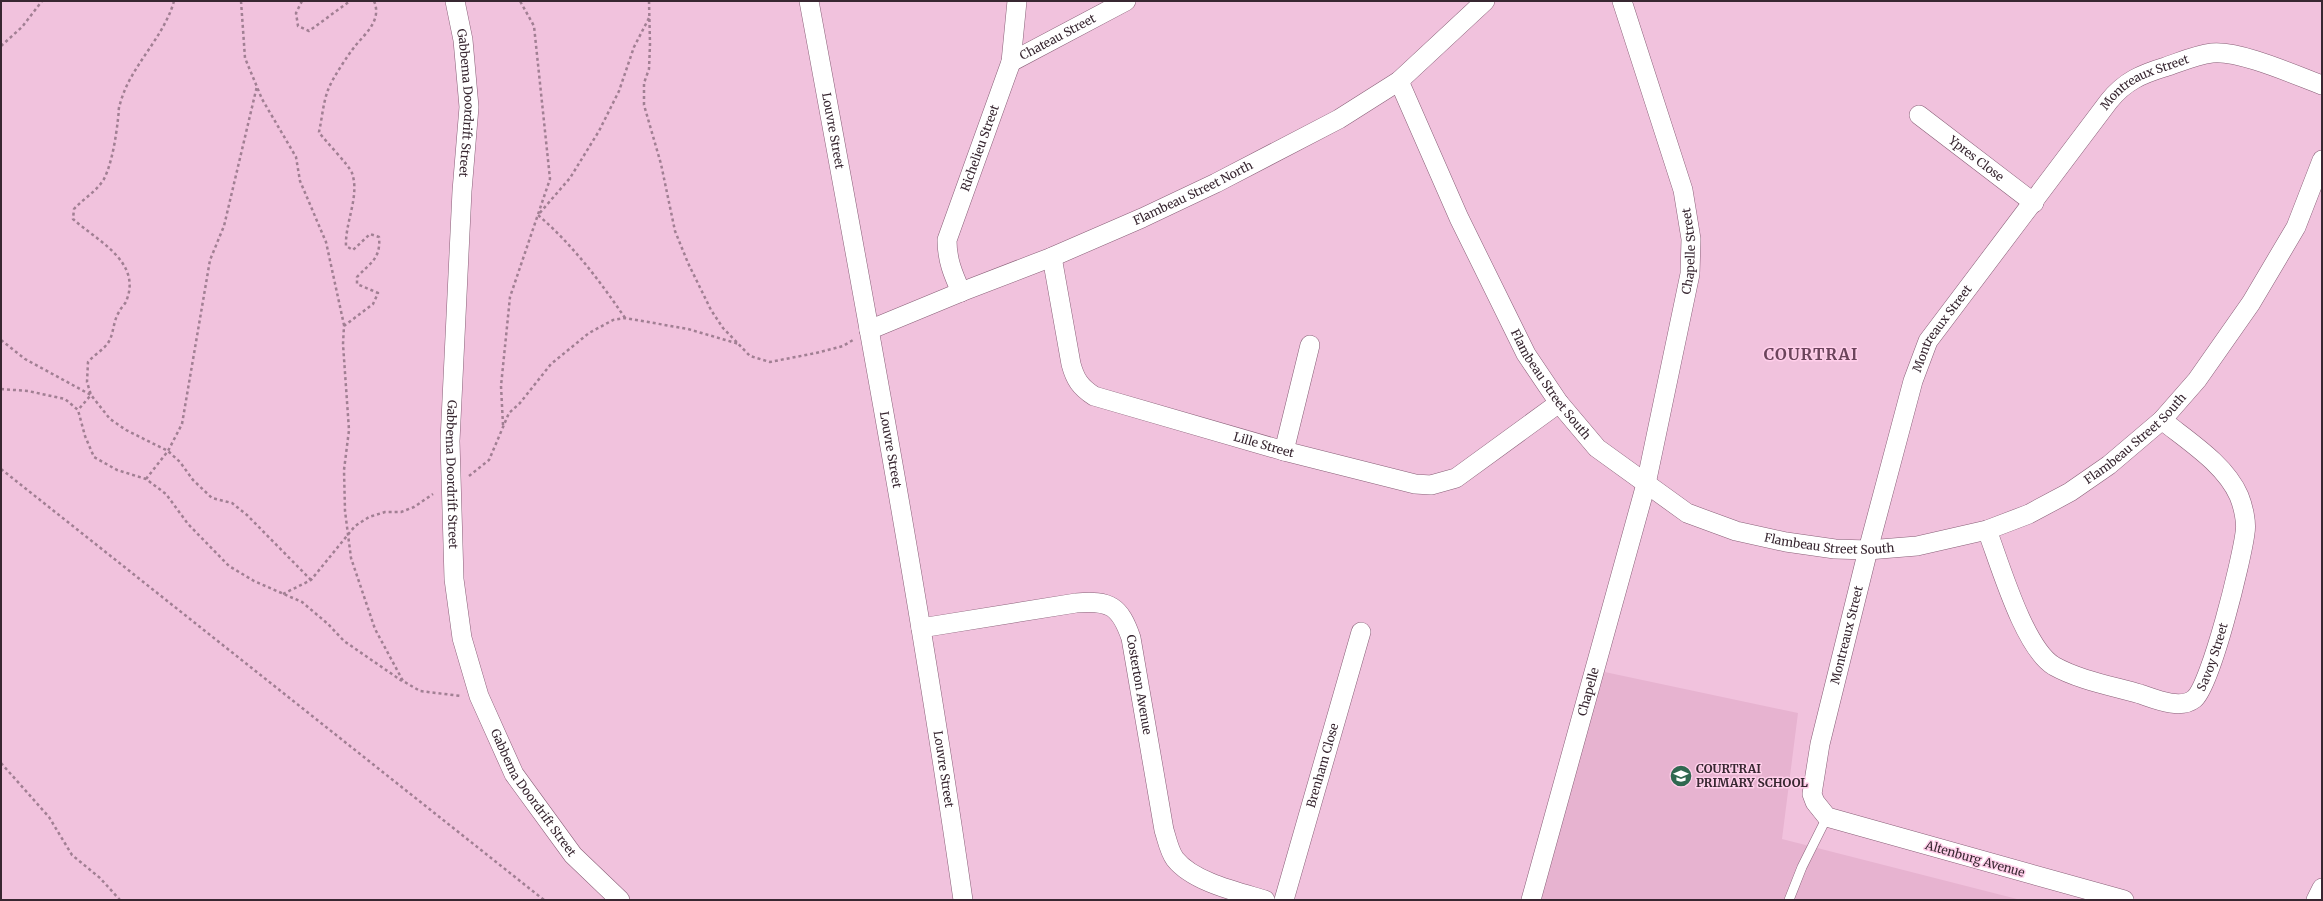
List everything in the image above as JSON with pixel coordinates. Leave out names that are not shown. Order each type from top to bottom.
[{"type":"street","name":"Gabbema Doordrift Street","points":[[455,1],[463,40],[469,107],[462,191],[450,425],[454,580],[462,638],[479,696],[519,781],[573,855],[620,900]]},
{"type":"street","name":"Louvre Street","points":[[809,1],[922,628],[963,900]]},
{"type":"street","name":"Richelieu Street","points":[[961,292],[950,268],[947,256],[947,240],[1011,62],[1017,1]]},
{"type":"street","name":"Chateau Street","points":[[1011,62],[1126,1]]},
{"type":"street","name":"Flambeau Street North","points":[[869,330],[961,292],[1052,257],[1216,183],[1339,119],[1399,81],[1485,1]]},
{"type":"street","name":"Chapelle Street","points":[[1622,1],[1683,190],[1691,239],[1690,274],[1646,484]]},
{"type":"street","name":"Montreaux Street","points":[[1827,817],[1815,802],[1812,794],[1820,744],[1868,550],[1913,381],[1928,341],[2120,88],[2144,74],[2202,55],[2219,53],[2245,58],[2322,85]]},
{"type":"street","name":"Flambeau Street South","points":[[1399,81],[1459,218],[1526,354],[1560,403],[1597,448],[1687,513],[1736,531],[1786,542],[1835,549],[1868,550],[1916,546],[1987,530],[2029,514],[2070,492],[2109,465],[2162,420],[2197,380],[2251,303],[2296,227],[2322,160]]},
{"type":"street","name":"Ypres Close","points":[[1919,115],[2034,203]]},
{"type":"street","name":"Lille Street","points":[[1052,257],[1071,364],[1075,379],[1085,390],[1094,396],[1284,451],[1415,484],[1442,484],[1456,478],[1560,403]]},
{"type":"street","points":[[1284,451],[1310,345]]},
{"type":"street","name":"Savoy Street","points":[[1987,530],[2024,625],[2033,642],[2053,665],[2068,672],[2160,700],[2183,703],[2194,700],[2201,691],[2207,675],[2228,609],[2246,531],[2240,498],[2232,482],[2203,454],[2162,420]]},
{"type":"street","name":"Chapelle","points":[[1531,900],[1646,484]]},
{"type":"street","name":"Costerton Avenue","points":[[922,628],[1076,603],[1093,602],[1108,604],[1118,611],[1125,620],[1131,638],[1164,830],[1172,853],[1186,869],[1198,876],[1226,888],[1265,900]]},
{"type":"street","name":"Brenham Close","points":[[1284,900],[1361,632]]},
{"type":"street","name":"Altenburg Avenue","points":[[1827,817],[2098,897],[2124,900]]},
{"type":"street","points":[[2316,900],[2322,888]]},
{"type":"lane","points":[[1789,900],[1802,867],[1827,817]]},
{"type":"path","points":[[1,46],[22,27],[42,1]]},
{"type":"path","points":[[174,1],[166,21],[144,53],[120,104],[118,119],[104,177],[95,192],[74,209],[73,219],[107,245],[122,260],[130,279],[127,299],[118,312],[114,331],[107,345],[88,362],[87,382],[91,395],[110,419],[126,430],[168,451],[180,462],[193,480],[212,498],[232,503],[248,515],[311,580]]},
{"type":"path","points":[[241,1],[245,58],[257,86],[296,157],[300,181],[326,242],[344,326],[343,344],[349,430],[344,470],[351,558],[375,629],[403,681]]},
{"type":"path","points":[[302,1],[296,13],[298,26],[309,31],[350,1]]},
{"type":"path","points":[[344,326],[376,300],[378,293],[357,284],[356,277],[378,255],[380,249],[379,237],[370,234],[352,250],[346,246],[346,235],[355,190],[352,172],[319,132],[328,90],[355,46],[368,34],[374,22],[376,6],[374,1]]},
{"type":"path","points":[[503,425],[501,386],[510,297],[550,179],[534,26],[520,1]]},
{"type":"path","points":[[649,1],[650,44],[648,69],[644,83],[644,105],[661,164],[675,231],[688,263],[711,310],[723,328],[750,356],[770,362],[843,346],[869,330]]},
{"type":"path","points":[[538,215],[570,178],[599,130],[619,91],[634,47],[649,18]]},
{"type":"path","points":[[146,479],[168,451],[182,424],[210,260],[224,226],[257,86]]},
{"type":"path","points":[[538,215],[561,235],[606,289],[625,318]]},
{"type":"path","points":[[283,594],[311,580],[325,566],[348,533],[369,517],[385,512],[401,512],[414,507],[451,482],[466,478],[478,471],[489,460],[509,412],[520,403],[551,364],[589,333],[613,320],[625,318],[688,329],[739,344]]},
{"type":"path","points":[[1,340],[25,359],[91,395]]},
{"type":"path","points":[[1,389],[28,391],[65,399],[78,410],[85,436],[94,457],[118,470],[146,479],[166,494],[188,524],[229,566],[254,581],[302,602],[328,624],[344,641],[403,681],[420,691],[442,695],[479,696]]},
{"type":"path","points":[[78,410],[91,395]]},
{"type":"path","points":[[1,469],[544,900]]},
{"type":"path","points":[[1,763],[49,818],[72,855],[100,878],[120,900]]},
{"type":"shaded area","name":"COURTRAI PRIMARY SCHOOL","points":[[1600,671],[1798,713],[1782,839],[2021,900],[1541,900]]},
{"type":"place","name":"COURTRAI PRIMARY SCHOOL","points":[[1681,776]]},
{"type":"district","name":"COURTRAI","points":[[1811,354]]}]
